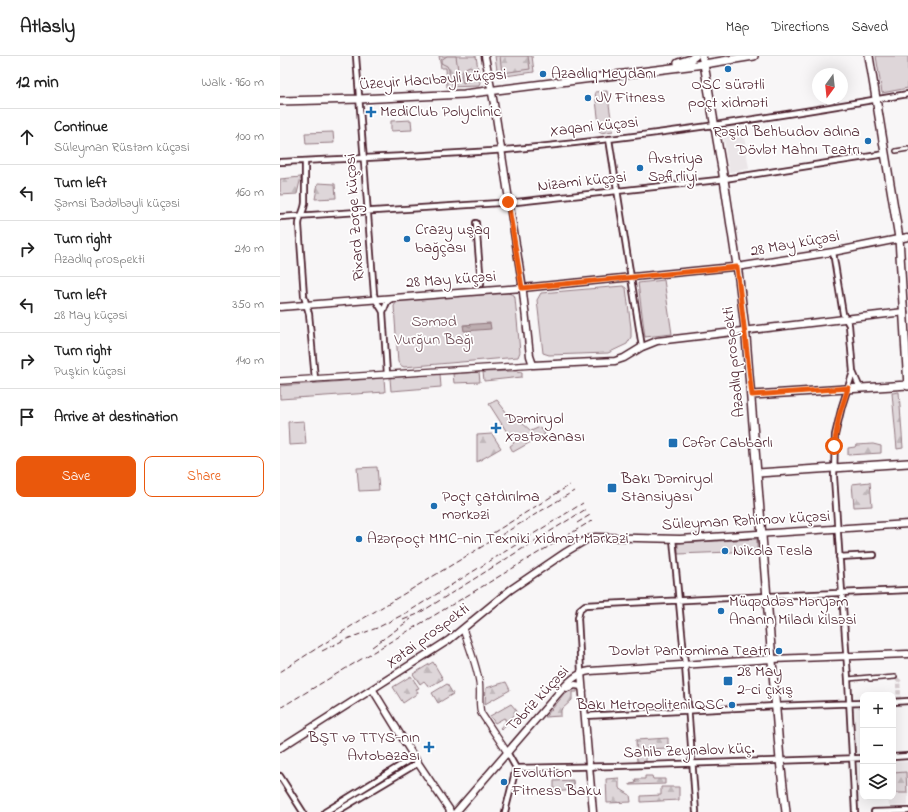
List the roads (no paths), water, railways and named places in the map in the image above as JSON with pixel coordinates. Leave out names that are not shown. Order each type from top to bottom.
[{"type":"main road","points":[[485,56],[522,288],[530,356],[533,364],[615,361],[624,358],[642,347],[658,341],[906,312]]},
{"type":"main road","points":[[657,69],[691,60],[695,56]]},
{"type":"main road","name":"Azadlıq prospekti","points":[[702,56],[724,179],[745,330],[752,395],[780,760],[786,812]]},
{"type":"main road","name":"Üzeyir Hacıbəyli küçəsi","points":[[280,100],[359,99],[491,92],[754,56]]},
{"type":"main road","points":[[752,395],[908,385],[905,273],[869,56]]},
{"type":"main road","name":"28 May küçəsi","points":[[280,307],[522,288],[737,267],[833,252],[908,237]]},
{"type":"main road","points":[[758,473],[908,463]]},
{"type":"main road","name":"Süleyman Rəhimov küçəsi","points":[[586,540],[595,537],[673,539],[908,524]]},
{"type":"main road","name":"Xətai prospekti","points":[[280,748],[373,690],[449,640],[510,590],[586,540]]},
{"type":"main road","points":[[593,812],[582,672],[772,659],[908,654]]},
{"type":"main road","name":"Təbriz küçəsi","points":[[458,811],[566,688],[582,672]]},
{"type":"main road","name":"Təbriz küçəsi","points":[[508,754],[556,696],[569,682],[582,672]]},
{"type":"main road","points":[[566,688],[572,685],[578,685],[582,689],[584,696]]},
{"type":"main road","points":[[373,690],[449,811],[458,811]]},
{"type":"street","name":"Rixard Zorge küçəsi","points":[[356,56],[375,299],[384,312]]},
{"type":"street","name":"Xaqani küçəsi","points":[[280,162],[500,150],[609,139],[715,126],[908,94]]},
{"type":"street","points":[[609,139],[642,347]]},
{"type":"street","points":[[896,151],[908,149]]},
{"type":"street","name":"Nizami küçəsi","points":[[280,217],[368,210],[508,202],[617,191],[724,179],[885,154]]},
{"type":"street","points":[[305,161],[306,202],[299,225],[303,290],[309,314],[315,379]]},
{"type":"street","points":[[476,223],[482,284]]},
{"type":"street","points":[[833,252],[843,314],[849,325],[853,372],[860,388]]},
{"type":"street","points":[[387,374],[384,312],[387,302],[394,297]]},
{"type":"street","points":[[280,381],[533,364]]},
{"type":"street","points":[[853,372],[841,407],[836,435],[834,468],[837,529],[847,656],[854,812]]},
{"type":"street","points":[[673,539],[685,665],[696,812]]},
{"type":"street","points":[[840,557],[874,555]]},
{"type":"street","points":[[582,672],[578,618],[580,609],[588,604],[908,590]]},
{"type":"street","points":[[463,629],[474,661],[479,682],[479,706],[481,713],[516,768],[504,812]]},
{"type":"street","points":[[848,679],[895,677]]},
{"type":"street","points":[[896,702],[908,701]]},
{"type":"street","points":[[585,716],[860,703]]},
{"type":"street","points":[[896,757],[908,756]]},
{"type":"street","points":[[325,812],[414,757]]},
{"type":"street","name":"Sahib Zeynalov küç.","points":[[516,768],[860,758]]},
{"type":"street","points":[[336,812],[418,763]]},
{"type":"street","points":[[280,776],[303,812]]},
{"type":"street","points":[[874,812],[908,811]]},
{"type":"water","points":[[490,323],[491,329],[464,331],[463,325]]},
{"type":"tunnel","points":[[899,701],[898,681],[900,679]]},
{"type":"railway","points":[[493,533],[570,485]]},
{"type":"railway","points":[[280,672],[364,618],[574,491]]},
{"type":"railway","points":[[322,651],[344,640],[377,628],[408,612],[583,503]]},
{"type":"railway","points":[[403,620],[418,614],[586,509]]},
{"type":"railway","points":[[577,523],[590,515]]},
{"type":"railway","points":[[280,708],[593,520]]},
{"type":"railway","points":[[372,647],[411,619]]},
{"type":"place","name":"OSC sürətli poçt xidməti","points":[[728,69]]},
{"type":"place","name":"Azadlıq Meydanı","points":[[543,74]]},
{"type":"place","name":"JV Fitness","points":[[588,98]]},
{"type":"place","name":"MediClub Polyclinic","points":[[371,112]]},
{"type":"place","name":"Rəşid Behbudov adına Dövlət Mahnı Teatrı","points":[[868,141]]},
{"type":"place","name":"Avstriya Səfirliyi","points":[[640,168]]},
{"type":"place","name":"Crazy uşaq bağçası","points":[[407,239]]},
{"type":"place","name":"Dəmiryol Xəstəxanası","points":[[496,428]]},
{"type":"place","name":"Cəfər Cabbarlı","points":[[673,443]]},
{"type":"place","name":"Bakı Dəmiryol Stansiyası","points":[[612,488]]},
{"type":"place","name":"Poçt çatdırılma mərkəzi","points":[[434,506]]},
{"type":"place","name":"Azərpoçt MMC-nin Texniki Xidmət Mərkəzi","points":[[359,539]]},
{"type":"place","name":"Nikola Tesla","points":[[725,551]]},
{"type":"place","name":"Müqəddəs Məryəm Ananın Miladı kilsəsi","points":[[721,611]]},
{"type":"place","name":"Dovlət Pantomima Teatrı","points":[[779,651]]},
{"type":"place","name":"28 May 2-ci çıxış","points":[[728,681]]},
{"type":"place","name":"Bakı Metropoliteni QSC","points":[[732,705]]},
{"type":"place","name":"BŞT və TTYS-nın Avtobazası","points":[[429,747]]},
{"type":"place","name":"Evolution Fitness Baku","points":[[504,782]]},
{"type":"park label","name":"Səməd Vurğun Bağı","points":[[434,331]]}]
